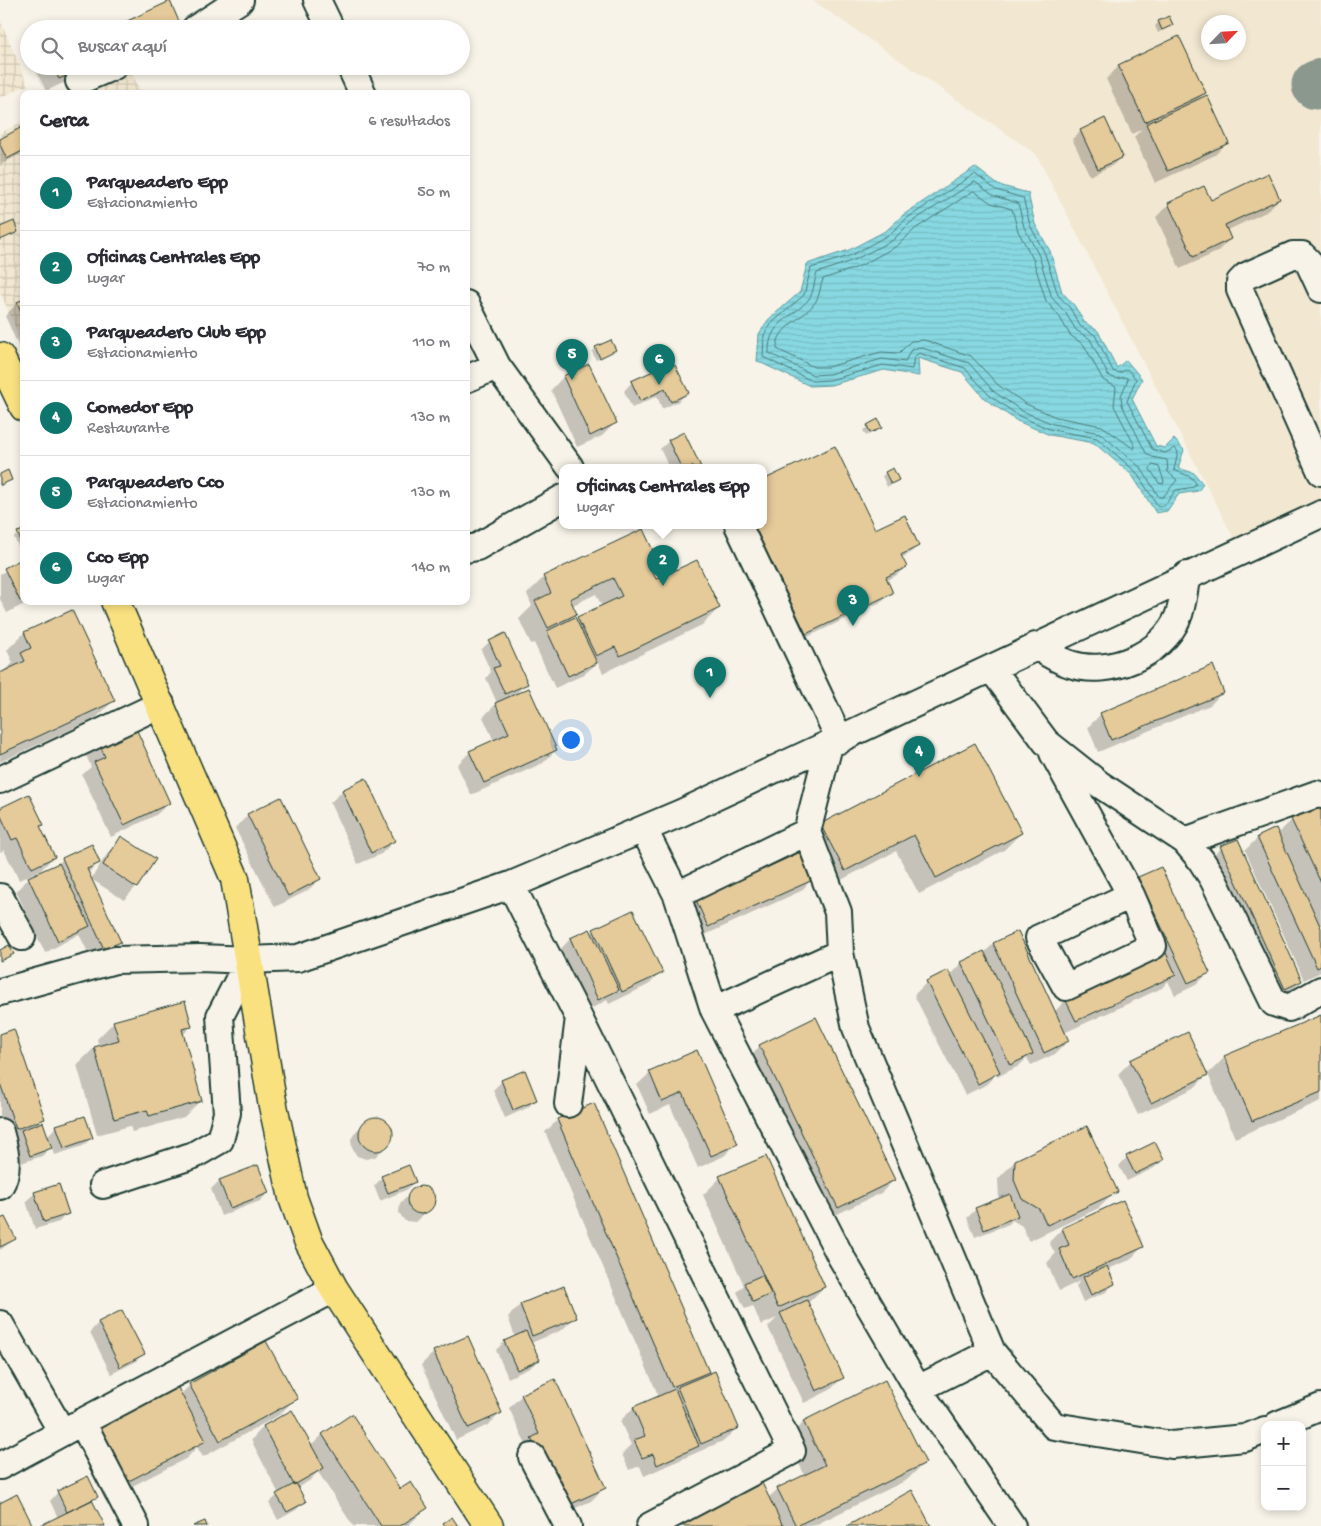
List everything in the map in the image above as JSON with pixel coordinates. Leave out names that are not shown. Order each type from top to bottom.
[{"type":"highway","points":[[0,357],[20,400]]},
{"type":"highway","points":[[117,605],[235,879],[272,1101],[293,1198],[308,1240],[334,1289],[489,1526]]},
{"type":"street","points":[[210,20],[240,0]]},
{"type":"street","points":[[317,0],[327,20]]},
{"type":"street","points":[[79,80],[92,75]]},
{"type":"street","points":[[354,75],[361,90]]},
{"type":"street","points":[[1321,289],[1308,261],[1302,255],[1293,255],[1246,276],[1240,282],[1240,290],[1321,472]]},
{"type":"street","points":[[470,312],[497,366],[568,464]]},
{"type":"street","points":[[470,377],[497,366]]},
{"type":"street","points":[[470,548],[477,547],[559,500]]},
{"type":"street","points":[[0,992],[115,960],[298,958],[511,885],[644,830],[834,743],[1036,646],[1321,514]]},
{"type":"street","points":[[740,529],[834,743],[807,832],[838,912],[840,953],[856,1028],[992,1352],[1054,1426],[1172,1445],[1245,1438],[1261,1432]]},
{"type":"street","points":[[1036,646],[1056,659],[1072,665],[1101,668],[1130,662],[1158,645],[1178,617],[1187,575]]},
{"type":"street","points":[[991,668],[1046,742],[1131,895]]},
{"type":"street","points":[[0,780],[161,704]]},
{"type":"street","points":[[1046,742],[1099,784],[1185,841],[1201,860],[1213,880],[1274,1003],[1290,1008],[1321,990]]},
{"type":"street","points":[[1185,841],[1317,794],[1321,795]]},
{"type":"street","points":[[644,830],[677,895],[714,1010],[841,1258],[918,1389],[1012,1526]]},
{"type":"street","points":[[677,895],[807,832]]},
{"type":"street","points":[[511,885],[579,1018],[792,1451],[650,1526]]},
{"type":"street","points":[[0,897],[22,937]]},
{"type":"street","points":[[714,1010],[840,953]]},
{"type":"street","points":[[103,1185],[194,1155],[220,1140],[227,1113],[220,1016],[248,960]]},
{"type":"street","points":[[568,1104],[579,1018]]},
{"type":"street","points":[[0,1132],[5,1160],[5,1177],[0,1186]]},
{"type":"street","points":[[0,1466],[334,1289]]},
{"type":"street","points":[[0,1324],[72,1427],[136,1526]]},
{"type":"street","points":[[918,1389],[992,1352]]},
{"type":"street","points":[[1287,1421],[1321,1408]]},
{"type":"street","points":[[532,1457],[568,1526]]},
{"type":"shaded area","points":[[812,0],[1321,0],[1321,518],[1243,556],[1036,154]]},
{"type":"shaded area","points":[[0,20],[20,66],[20,75],[24,75],[28,85],[0,98]]},
{"type":"shaded area","points":[[118,75],[132,75],[140,90],[82,90]]},
{"type":"shaded area","points":[[20,123],[20,339],[0,292],[0,133]]},
{"type":"water","points":[[975,167],[998,185],[1028,193],[1035,224],[1050,251],[1062,292],[1074,305],[1084,322],[1098,331],[1117,368],[1126,360],[1142,379],[1132,399],[1156,446],[1165,448],[1174,439],[1184,450],[1178,468],[1194,473],[1203,484],[1198,491],[1179,494],[1167,511],[1156,513],[1132,475],[1094,443],[1050,435],[1017,421],[985,399],[962,372],[918,358],[919,376],[884,370],[831,385],[810,386],[757,361],[759,334],[768,320],[800,292],[807,264],[849,250],[887,230],[903,215]]},
{"type":"building","points":[[170,1],[178,20],[129,20]]},
{"type":"building","points":[[1169,16],[1173,25],[1162,30],[1158,21]]},
{"type":"building","points":[[1179,36],[1206,93],[1145,122],[1118,65]]},
{"type":"building","points":[[57,75],[68,75],[59,79]]},
{"type":"building","points":[[1207,95],[1229,143],[1168,171],[1146,124]]},
{"type":"building","points":[[1105,118],[1123,157],[1098,169],[1080,130]]},
{"type":"building","points":[[20,128],[20,152],[7,159],[0,145],[0,139]]},
{"type":"building","points":[[1268,173],[1280,199],[1225,225],[1231,239],[1193,257],[1168,203],[1204,186],[1211,200]]},
{"type":"building","points":[[14,221],[18,232],[0,240],[0,227]]},
{"type":"building","points":[[611,340],[616,350],[600,358],[595,347]]},
{"type":"building","points":[[589,364],[617,423],[590,436],[563,376]]},
{"type":"building","points":[[675,365],[689,393],[671,402],[665,389],[640,401],[631,381],[662,367],[664,370]]},
{"type":"building","points":[[878,419],[882,428],[870,433],[867,425]]},
{"type":"building","points":[[684,432],[700,464],[680,464],[668,440]]},
{"type":"building","points":[[835,446],[875,529],[905,515],[919,546],[901,555],[907,567],[886,577],[893,593],[806,634],[756,529],[767,529],[767,478]]},
{"type":"building","points":[[893,468],[899,480],[891,484],[885,472]]},
{"type":"building","points":[[8,470],[12,480],[0,485],[0,474]]},
{"type":"building","points":[[643,529],[657,559],[648,563],[656,579],[697,560],[720,608],[620,656],[615,647],[596,656],[577,617],[622,596],[613,578],[570,599],[577,614],[548,628],[535,601],[551,593],[543,576]]},
{"type":"building","points":[[20,560],[20,601],[4,568]]},
{"type":"building","points":[[72,610],[115,701],[0,754],[0,673],[25,661],[21,653],[31,648],[24,632]]},
{"type":"building","points":[[575,617],[597,663],[568,676],[547,631]]},
{"type":"building","points":[[505,633],[528,684],[505,694],[493,668],[500,666],[489,641]]},
{"type":"building","points":[[1213,665],[1224,693],[1111,740],[1100,713]]},
{"type":"building","points":[[529,688],[557,750],[484,783],[469,751],[509,733],[495,703]]},
{"type":"building","points":[[134,724],[170,803],[124,825],[94,762],[105,757],[98,741]]},
{"type":"building","points":[[975,743],[1022,833],[936,878],[914,835],[845,871],[820,824]]},
{"type":"building","points":[[366,778],[395,841],[371,853],[342,790]]},
{"type":"building","points":[[29,794],[44,825],[40,826],[55,857],[32,868],[17,838],[12,840],[0,814],[0,808]]},
{"type":"building","points":[[281,797],[321,879],[288,896],[247,814]]},
{"type":"building","points":[[1318,806],[1321,811],[1321,883],[1291,819]]},
{"type":"building","points":[[1276,828],[1321,928],[1321,966],[1317,968],[1257,837]]},
{"type":"building","points":[[121,836],[156,859],[137,888],[103,865]]},
{"type":"building","points":[[1238,839],[1302,981],[1285,989],[1220,846]]},
{"type":"building","points":[[92,844],[100,863],[87,869],[121,942],[104,949],[62,858]]},
{"type":"building","points":[[803,851],[815,879],[708,927],[696,900]]},
{"type":"building","points":[[59,863],[90,926],[58,941],[28,877]]},
{"type":"building","points":[[1161,867],[1210,973],[1188,983],[1138,877]]},
{"type":"building","points":[[633,910],[663,973],[622,992],[593,929]]},
{"type":"building","points":[[590,929],[619,990],[598,1000],[570,938]]},
{"type":"building","points":[[1018,931],[1069,1041],[1044,1053],[993,943]]},
{"type":"building","points":[[9,945],[14,954],[0,961],[0,950]]},
{"type":"building","points":[[984,951],[1033,1054],[1010,1065],[961,962]]},
{"type":"building","points":[[1166,953],[1176,975],[1076,1021],[1065,999]]},
{"type":"building","points":[[948,970],[1000,1072],[978,1084],[926,981]]},
{"type":"building","points":[[185,1001],[192,1027],[182,1029],[202,1101],[149,1116],[147,1110],[114,1119],[94,1047],[119,1040],[113,1021]]},
{"type":"building","points":[[1321,1015],[1321,1092],[1252,1121],[1224,1056]]},
{"type":"building","points":[[816,1017],[895,1180],[838,1208],[759,1045]]},
{"type":"building","points":[[14,1029],[45,1119],[16,1129],[0,1083],[0,1034]]},
{"type":"building","points":[[1188,1032],[1208,1075],[1151,1103],[1130,1060]]},
{"type":"building","points":[[697,1050],[738,1144],[711,1156],[683,1093],[662,1102],[649,1071]]},
{"type":"building","points":[[525,1070],[537,1100],[513,1110],[501,1080]]},
{"type":"building","points":[[594,1103],[709,1372],[672,1387],[557,1119]]},
{"type":"building","points":[[85,1116],[93,1138],[64,1148],[56,1125]]},
{"type":"building","points":[[376,1117],[383,1118],[388,1122],[392,1127],[392,1141],[388,1146],[383,1150],[376,1151],[369,1150],[364,1146],[360,1141],[359,1134],[360,1127],[364,1122],[369,1118]]},
{"type":"building","points":[[43,1122],[52,1148],[30,1156],[21,1130]]},
{"type":"building","points":[[1087,1126],[1118,1192],[1047,1225],[1039,1209],[1022,1199],[1014,1180],[1015,1160]]},
{"type":"building","points":[[1155,1142],[1164,1160],[1135,1174],[1126,1156]]},
{"type":"building","points":[[766,1156],[825,1287],[778,1308],[719,1176]]},
{"type":"building","points":[[258,1165],[269,1193],[230,1208],[219,1180]]},
{"type":"building","points":[[409,1165],[416,1182],[388,1193],[381,1176]]},
{"type":"building","points":[[59,1184],[69,1214],[44,1222],[34,1192]]},
{"type":"building","points":[[421,1186],[431,1190],[435,1200],[431,1210],[421,1214],[411,1210],[407,1200],[411,1190]]},
{"type":"building","points":[[1010,1194],[1018,1216],[984,1230],[975,1208]]},
{"type":"building","points":[[1123,1200],[1144,1247],[1072,1279],[1059,1249],[1069,1245],[1062,1228]]},
{"type":"building","points":[[5,1217],[16,1239],[0,1247],[0,1219]]},
{"type":"building","points":[[1107,1266],[1115,1284],[1091,1295],[1083,1277]]},
{"type":"building","points":[[762,1275],[771,1294],[753,1302],[744,1283]]},
{"type":"building","points":[[564,1286],[577,1318],[532,1336],[520,1304]]},
{"type":"building","points":[[807,1300],[844,1378],[816,1391],[780,1313]]},
{"type":"building","points":[[122,1310],[145,1354],[120,1367],[98,1322]]},
{"type":"building","points":[[526,1331],[540,1360],[517,1370],[504,1341]]},
{"type":"building","points":[[468,1336],[502,1413],[468,1428],[433,1351]]},
{"type":"building","points":[[266,1341],[298,1399],[220,1441],[189,1384]]},
{"type":"building","points":[[715,1371],[739,1428],[701,1444],[677,1387]]},
{"type":"building","points":[[555,1379],[606,1488],[571,1504],[557,1472],[548,1476],[531,1438],[539,1434],[521,1394]]},
{"type":"building","points":[[885,1380],[926,1463],[796,1526],[777,1488],[825,1465],[803,1421]]},
{"type":"building","points":[[177,1386],[206,1441],[123,1484],[94,1429]]},
{"type":"building","points":[[675,1389],[699,1446],[657,1465],[653,1454],[642,1458],[634,1440],[645,1436],[633,1407]]},
{"type":"building","points":[[292,1410],[324,1468],[294,1485],[263,1426]]},
{"type":"building","points":[[352,1414],[400,1489],[411,1482],[428,1508],[400,1526],[381,1526],[322,1434]]},
{"type":"building","points":[[88,1476],[98,1497],[67,1512],[57,1491]]},
{"type":"building","points":[[296,1483],[306,1502],[287,1512],[276,1494]]},
{"type":"building","points":[[762,1483],[783,1526],[674,1526]]},
{"type":"building","points":[[912,1490],[931,1526],[847,1526]]},
{"type":"building","points":[[17,1494],[33,1526],[0,1526],[0,1503]]},
{"type":"building","points":[[92,1500],[105,1526],[41,1525]]},
{"type":"building","points":[[452,1517],[458,1526],[445,1526],[443,1523]]},
{"type":"building","points":[[205,1521],[207,1526],[193,1526]]},
{"type":"taxiway","points":[[1316,85],[1321,83]]},
{"type":"place","name":"Parqueadero Cco","points":[[572,380]]},
{"type":"place","name":"Cco Epp","points":[[659,385]]},
{"type":"place","name":"Oficinas Centrales Epp","points":[[663,586]]},
{"type":"place","name":"Parqueadero Club Epp","points":[[853,626]]},
{"type":"place","name":"Parqueadero Epp","points":[[710,698]]},
{"type":"place","name":"Comedor Epp","points":[[919,777]]}]
